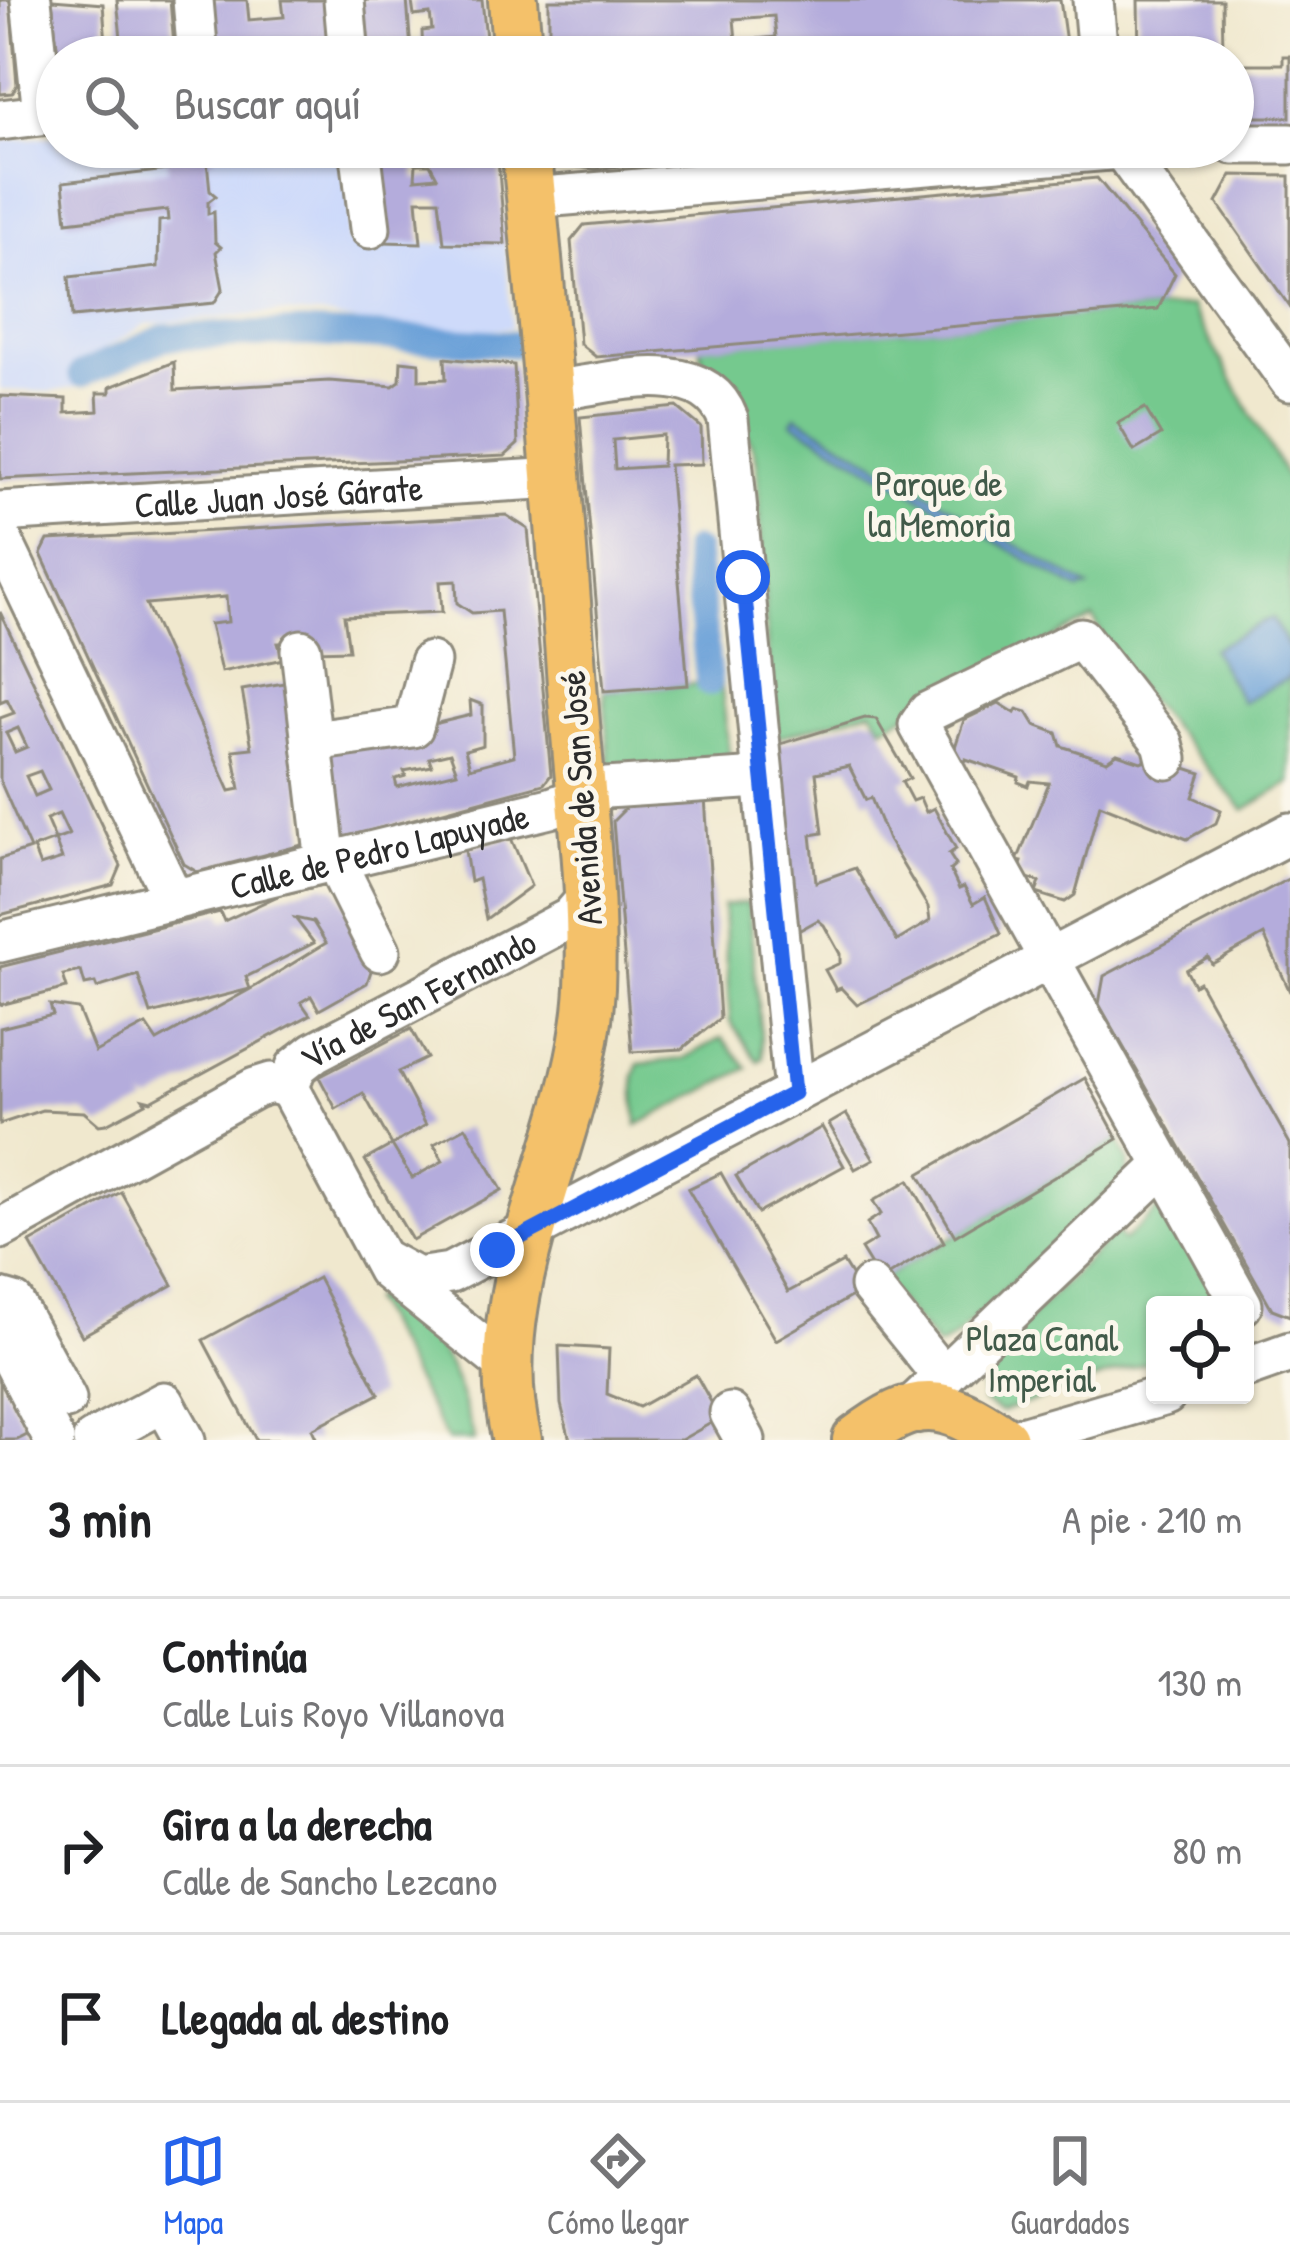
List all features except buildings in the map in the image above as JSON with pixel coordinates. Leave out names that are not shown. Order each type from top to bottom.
[{"type":"main road","points":[[513,0],[516,36]]},
{"type":"main road","name":"Avenida de San José","points":[[517,1440],[508,1367],[516,1298],[569,1108],[587,1018],[590,896],[528,168]]},
{"type":"main road","points":[[857,1440],[926,1393],[997,1434]]},
{"type":"street","points":[[31,0],[37,36]]},
{"type":"street","points":[[193,0],[196,36]]},
{"type":"street","points":[[344,0],[347,36]]},
{"type":"street","points":[[1094,0],[1097,36]]},
{"type":"street","points":[[0,120],[36,115]]},
{"type":"street","points":[[1254,144],[1290,144]]},
{"type":"street","points":[[363,168],[370,228]]},
{"type":"street","points":[[531,198],[890,168]]},
{"type":"street","points":[[1144,168],[1290,381]]},
{"type":"street","points":[[550,391],[684,378],[705,386],[724,409],[794,1093]]},
{"type":"street","name":"Calle Juan José Gárate","points":[[0,512],[557,478]]},
{"type":"street","points":[[0,536],[174,900]]},
{"type":"street","points":[[1167,759],[1163,743],[1081,638],[921,721],[921,735],[1236,1296]]},
{"type":"street","points":[[301,650],[335,871],[380,951]]},
{"type":"street","points":[[314,741],[413,727],[430,662]]},
{"type":"street","name":"Calle de Pedro Lapuyade","points":[[0,942],[174,900],[335,871],[550,808],[580,794],[760,778]]},
{"type":"street","points":[[382,1259],[417,1278],[441,1277],[1290,833]]},
{"type":"street","name":"Vía de San Fernando","points":[[0,1229],[255,1088],[272,1084],[289,1088],[296,1067],[315,1052],[570,918],[590,896]]},
{"type":"street","points":[[289,1088],[393,1277],[508,1367]]},
{"type":"street","points":[[870,1286],[926,1393],[1161,1168]]},
{"type":"street","points":[[0,1299],[14,1304],[66,1399]]},
{"type":"street","points":[[0,1336],[54,1440]]},
{"type":"street","points":[[975,1350],[997,1434],[1096,1427],[1146,1404]]},
{"type":"street","points":[[1254,1365],[1290,1352]]},
{"type":"street","points":[[92,1440],[164,1402],[184,1440]]},
{"type":"shaded area","points":[[36,138],[36,168],[347,168],[352,191],[348,242],[505,244],[512,328],[411,333],[328,316],[278,313],[146,324],[81,363],[84,386],[50,392],[0,390],[0,141]]},
{"type":"green space","name":"Parque de la Memoria","points":[[1191,306],[1290,484],[1290,783],[1244,810],[1125,674],[1093,618],[883,727],[872,710],[772,739],[757,461],[743,428],[709,377],[700,347]]},
{"type":"green space","points":[[721,682],[730,760],[610,771],[604,691]]},
{"type":"green space","points":[[748,903],[763,1058],[758,1061],[730,1022],[723,906]]},
{"type":"green space","points":[[722,1038],[748,1068],[637,1125],[634,1076],[639,1064],[683,1059]]},
{"type":"green space","points":[[1118,1139],[1129,1161],[1127,1174],[952,1340],[938,1347],[880,1280]]},
{"type":"green space","name":"Plaza Canal Imperial","points":[[1167,1201],[1221,1296],[1146,1296],[1146,1363],[1000,1412],[983,1402],[982,1376],[990,1358],[1116,1231],[1123,1241]]},
{"type":"green space","points":[[381,1295],[434,1341],[453,1374],[475,1440],[447,1440],[371,1300]]},
{"type":"water","points":[[796,416],[1088,587],[1079,590],[792,422]]},
{"type":"water","points":[[1272,618],[1290,651],[1290,677],[1242,702],[1212,649]]},
{"type":"waterway","points":[[82,374],[165,337],[305,333],[513,344]]},
{"type":"waterway","points":[[695,551],[709,683]]},
{"type":"route","points":[[497,1250],[794,1093],[743,577]]}]
